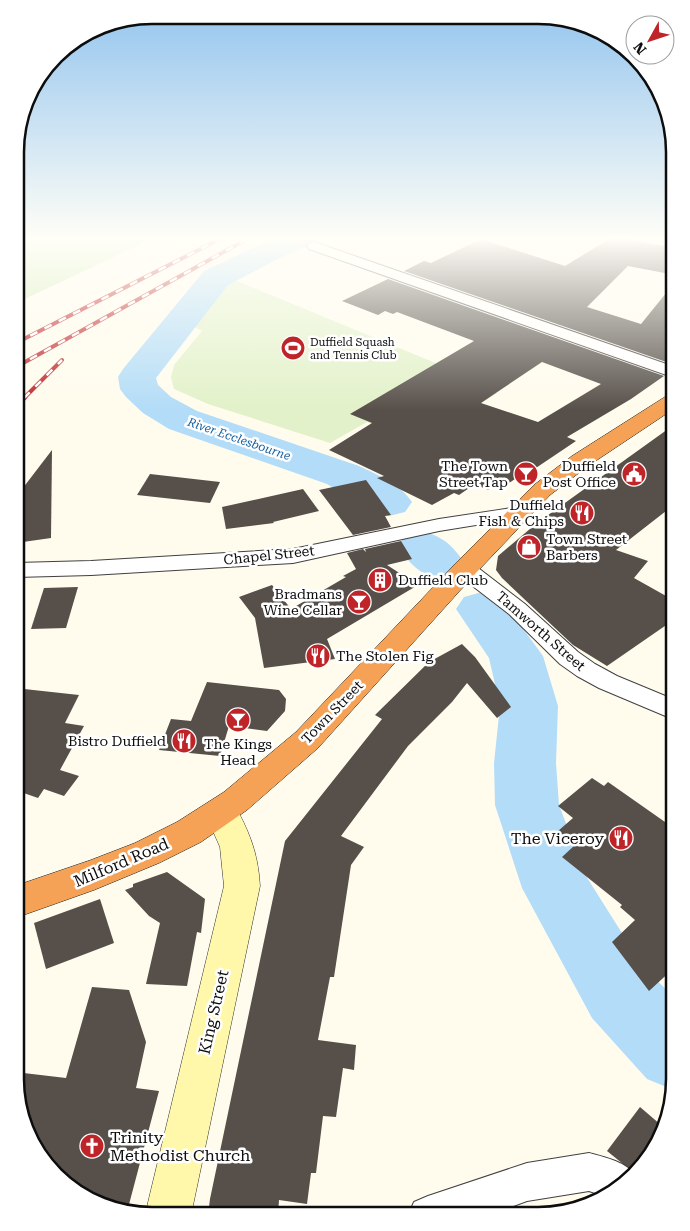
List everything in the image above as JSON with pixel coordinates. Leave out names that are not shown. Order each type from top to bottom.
[{"type":"highway","points":[[464,571],[542,490],[580,461],[666,405]]},
{"type":"highway","name":"Town Street","points":[[221,811],[307,740],[464,571]]},
{"type":"highway","name":"Milford Road","points":[[24,899],[97,874],[148,852],[190,832],[221,811]]},
{"type":"street","points":[[457,296],[666,370]]},
{"type":"street","name":"Chapel Street","points":[[24,570],[91,568],[293,556],[439,525],[519,513]]},
{"type":"street","name":"Tamworth Street","points":[[464,571],[517,609],[568,658],[608,682],[666,707]]},
{"type":"street","name":"King Street","points":[[170,1207],[242,886],[241,857],[234,836],[221,811]]},
{"type":"street","points":[[454,1207],[527,1182],[574,1174],[589,1172],[604,1176],[614,1182]]},
{"type":"green space","name":"Duffield Squash and Tennis Club","points":[[216,296],[274,296],[462,374],[497,393],[483,402],[382,428],[367,422],[330,443],[208,404],[174,389],[171,377],[174,365],[202,331],[190,324]]},
{"type":"building","points":[[352,296],[438,296],[664,376],[631,399],[567,437],[576,441],[518,480],[515,479],[502,488],[495,485],[488,490],[475,484],[459,495],[454,493],[432,505],[377,478],[384,476],[329,450],[372,423],[350,414],[474,341],[397,312],[393,314],[385,311],[378,315],[342,301]],"holes":[[[542,362],[601,384],[538,422],[481,403]]]},
{"type":"building","points":[[477,296],[598,296],[587,307],[641,324],[663,296],[666,296],[666,362]]},
{"type":"building","points":[[666,430],[666,511],[616,550],[648,561],[634,578],[666,596],[666,625],[607,666],[573,645],[502,578],[496,570],[498,556],[537,523]]},
{"type":"building","points":[[52,450],[51,538],[24,542],[24,487]]},
{"type":"building","points":[[150,474],[220,482],[210,503],[137,495]]},
{"type":"building","points":[[366,480],[391,515],[385,516],[391,527],[353,535],[319,490]]},
{"type":"building","points":[[303,489],[319,511],[274,523],[226,529],[222,507]]},
{"type":"building","points":[[401,541],[412,559],[387,565],[418,585],[327,639],[335,659],[264,668],[255,618],[239,597],[272,585],[291,609],[346,577],[343,576],[356,569],[347,553],[363,549],[366,552],[365,549]]},
{"type":"building","points":[[78,587],[66,628],[31,629],[44,588]]},
{"type":"building","points":[[462,644],[475,657],[511,707],[497,718],[467,683],[452,702],[408,746],[341,836],[364,847],[351,865],[334,977],[330,977],[318,1040],[356,1045],[354,1070],[343,1068],[336,1117],[323,1116],[316,1173],[311,1173],[307,1204],[279,1200],[279,1207],[209,1207],[285,841],[382,719],[375,715],[429,662]]},
{"type":"building","name":"The Kings Head","points":[[207,682],[279,690],[286,699],[285,711],[267,731],[229,726],[220,756],[159,750],[171,719],[191,721]]},
{"type":"building","points":[[24,689],[79,695],[65,723],[84,726],[60,770],[79,776],[64,796],[44,789],[38,798],[24,793]]},
{"type":"building","name":"The Viceroy","points":[[592,778],[604,786],[608,782],[666,823],[666,975],[649,991],[612,942],[635,920],[620,907],[622,905],[562,857],[575,845],[558,831],[573,818],[558,806]]},
{"type":"building","points":[[167,872],[205,899],[201,933],[197,932],[187,986],[146,984],[160,923],[149,916],[125,890],[133,887],[133,884]]},
{"type":"building","points":[[100,899],[114,943],[46,969],[34,923]]},
{"type":"building","name":"Trinity Methodist Church","points":[[92,987],[129,990],[146,1042],[136,1088],[159,1091],[129,1205],[103,1197],[74,1181],[61,1170],[45,1150],[37,1136],[26,1104],[24,1073],[66,1078]]},
{"type":"building","points":[[640,1107],[658,1122],[649,1143],[630,1169],[607,1151]]},
{"type":"waterway","name":"River Ecclesbourne","points":[[201,296],[137,377],[140,389],[157,405],[183,420],[343,475],[389,502]]},
{"type":"waterway","name":"River Ecclesbourne","points":[[422,546],[439,562]]},
{"type":"waterway","name":"River Ecclesbourne","points":[[482,609],[516,656],[529,706],[525,763],[527,805],[556,888],[618,993],[666,1043]]},
{"type":"railway","points":[[24,339],[107,296]]},
{"type":"railway","points":[[24,363],[143,296]]},
{"type":"railway","points":[[24,398],[62,360]]},
{"type":"place","name":"Duffield Squash and Tennis Club","points":[[293,348]]},
{"type":"place","name":"The Town Street Tap","points":[[526,474]]},
{"type":"place","name":"Duffield Post Office","points":[[634,474]]},
{"type":"place","name":"Duffield Fish & Chips","points":[[582,513]]},
{"type":"place","name":"Town Street Barbers","points":[[529,547]]},
{"type":"place","name":"Duffield Club","points":[[380,580]]},
{"type":"place","name":"Bradmans Wine Cellar","points":[[359,602]]},
{"type":"place","name":"The Stolen Fig","points":[[318,656]]},
{"type":"place","name":"The Kings Head","points":[[238,720]]},
{"type":"place","name":"Bistro Duffield","points":[[184,741]]},
{"type":"place","name":"The Viceroy","points":[[621,838]]},
{"type":"place","name":"Trinity Methodist Church","points":[[92,1146]]}]
